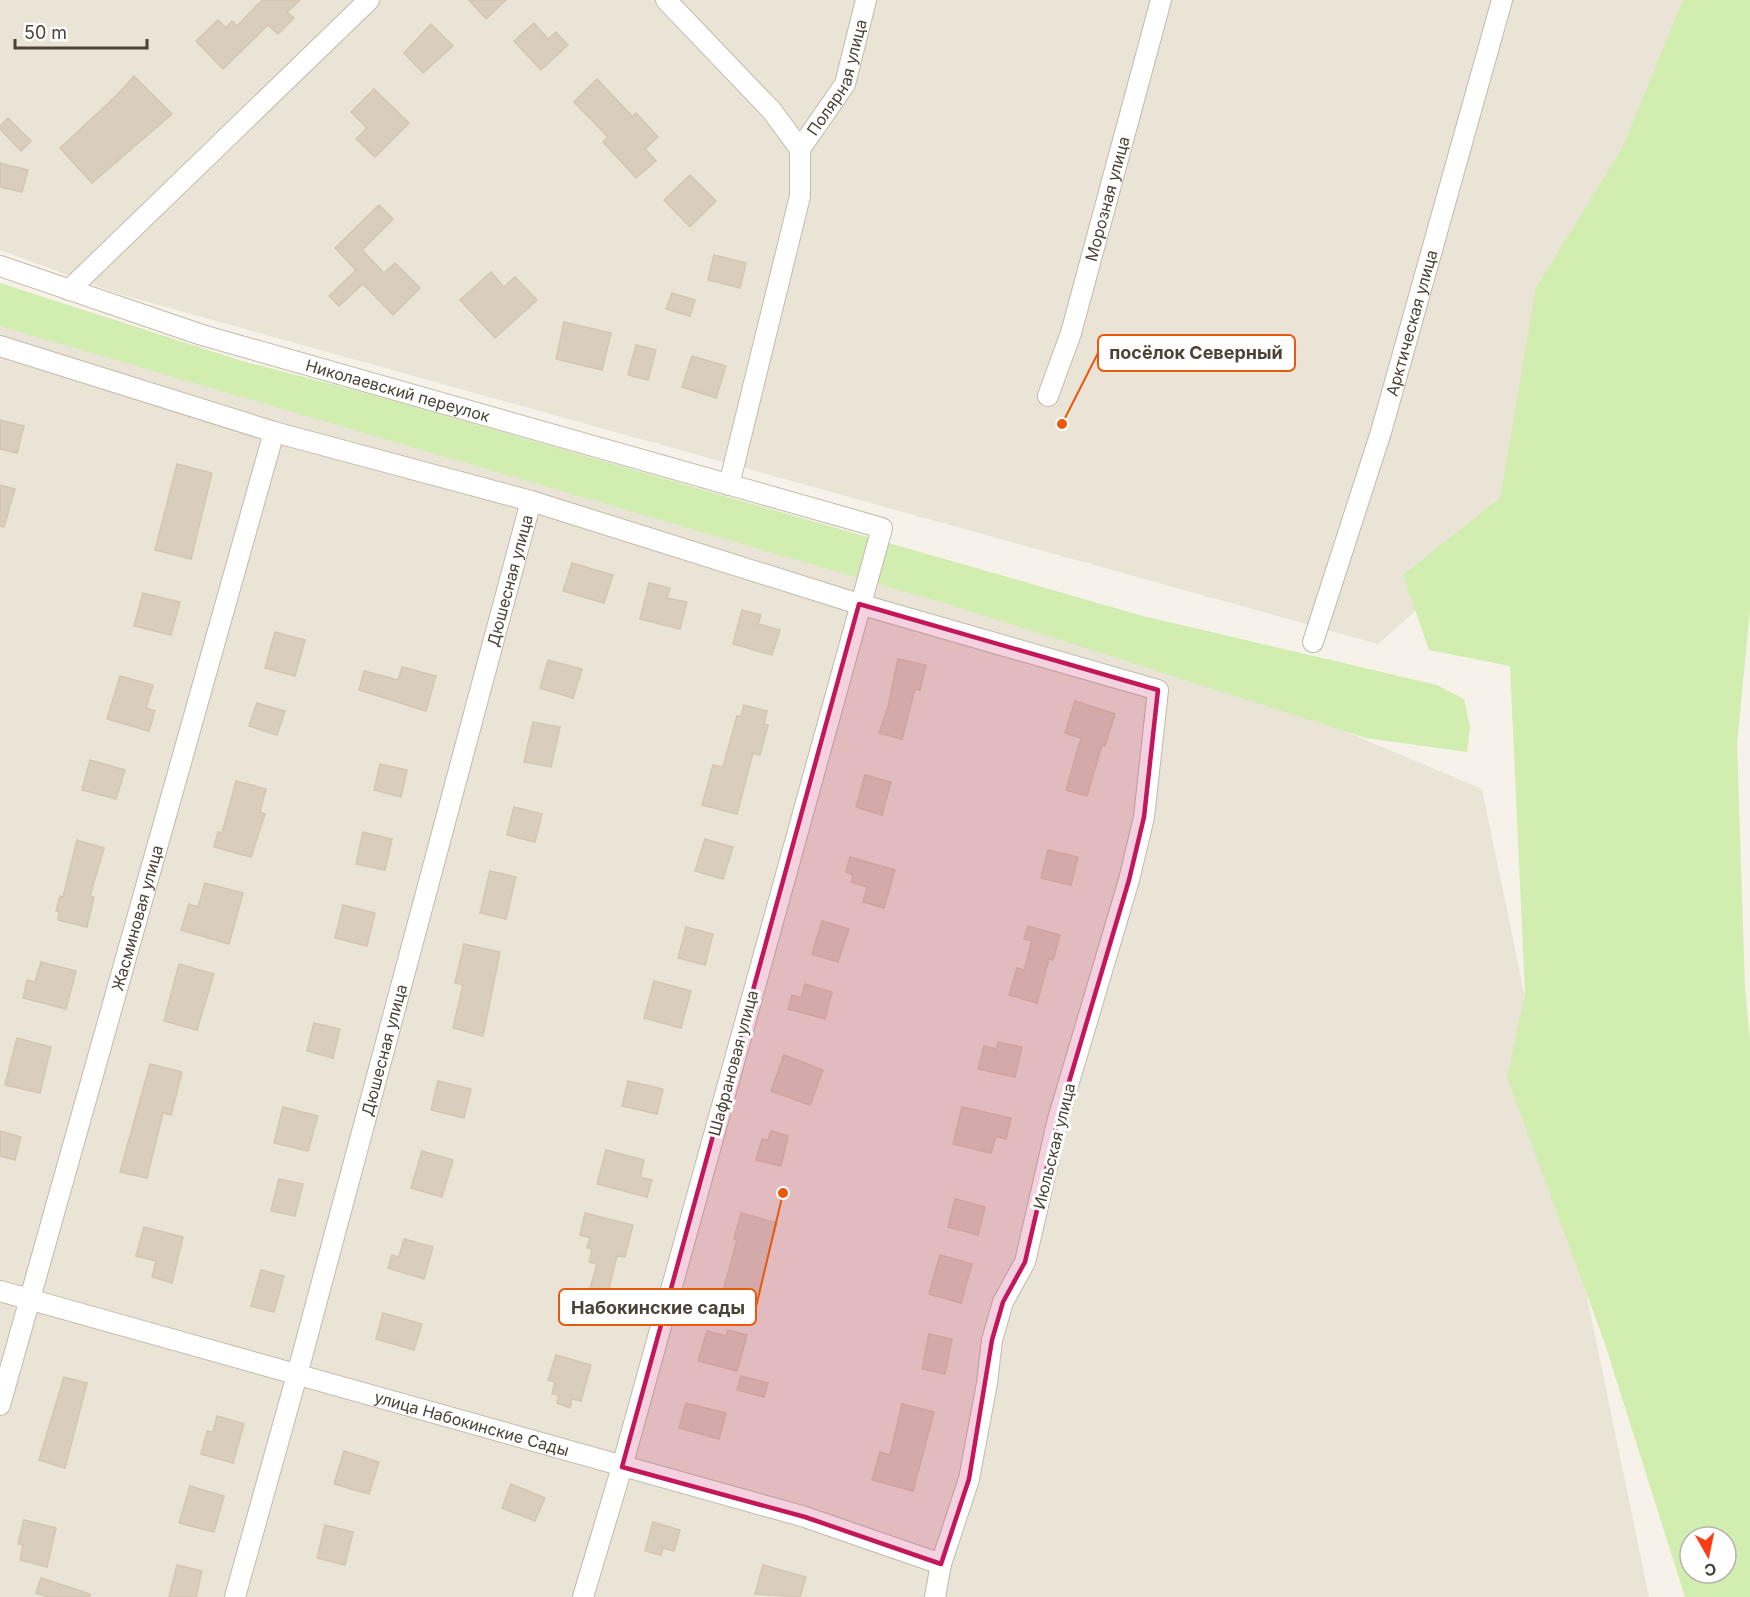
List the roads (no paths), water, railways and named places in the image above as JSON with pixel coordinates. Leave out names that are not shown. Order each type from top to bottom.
[{"type":"street","points":[[69,290],[369,0]]},
{"type":"street","points":[[666,0],[772,111],[800,150],[800,196],[729,485]]},
{"type":"street","name":"Полярная улица","points":[[800,150],[845,84],[866,0]]},
{"type":"street","name":"Морозная улица","points":[[1048,396],[1071,333],[1161,0]]},
{"type":"street","name":"Арктическая улица","points":[[1313,642],[1381,432],[1502,0]]},
{"type":"street","name":"Николаевский переулок","points":[[0,266],[202,335],[882,528]]},
{"type":"street","points":[[0,346],[274,432],[531,501],[859,604]]},
{"type":"street","name":"Жасминовая улица","points":[[0,1405],[274,432]]},
{"type":"street","name":"Дюшесная улица","points":[[235,1597],[297,1376],[531,501]]},
{"type":"street","name":"Шафрановая улица","points":[[583,1597],[622,1467],[859,604],[882,528]]},
{"type":"street","name":"Июльская улица","points":[[859,604],[1158,690],[1144,817],[1129,880],[1058,1119],[1025,1262],[1003,1302],[992,1340],[987,1383],[969,1479],[941,1564],[935,1597]]},
{"type":"street","name":"улица Набокинские Сады","points":[[0,1291],[806,1517],[941,1564]]},
{"type":"place","name":"посёлок Северный","points":[[1062,424]]},
{"type":"place","name":"Набокинские сады","points":[[783,1193]]}]
